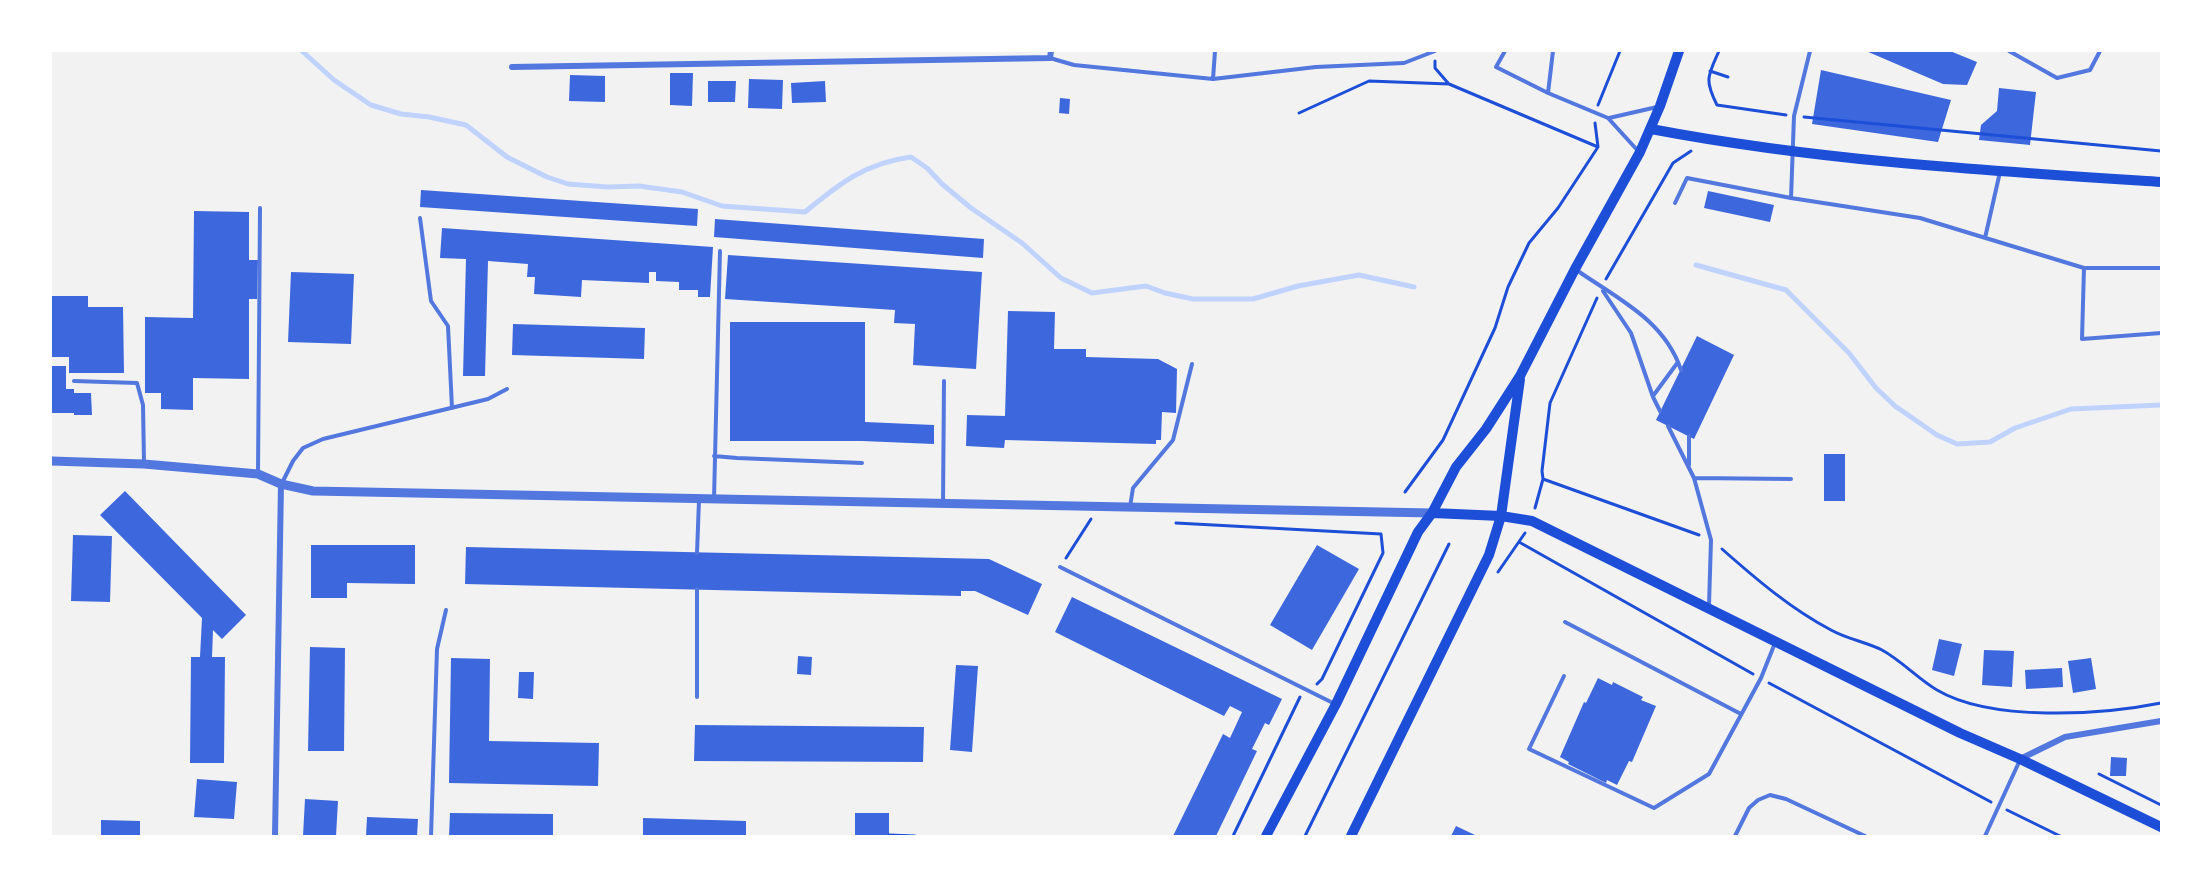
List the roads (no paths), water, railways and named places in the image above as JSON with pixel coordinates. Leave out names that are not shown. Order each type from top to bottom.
[{"type":"main road","points":[[1266,836],[1336,704],[1418,532],[1432,513],[1456,467],[1486,429],[1520,376],[1575,269],[1640,152],[1651,129],[1679,51]]},
{"type":"main road","points":[[1651,129],[1708,140],[1791,151],[2001,172],[2161,182]]},
{"type":"main road","points":[[1351,836],[1486,562],[1501,516],[1520,376]]},
{"type":"main road","points":[[1432,513],[1501,516],[1532,521],[1960,733],[2020,759],[2161,827]]},
{"type":"street","points":[[512,67],[1050,55]]},
{"type":"street","points":[[51,461],[144,464],[258,474],[282,484],[313,491],[1432,513]]},
{"type":"street","points":[[275,836],[282,484]]},
{"type":"street","points":[[2020,759],[2065,737],[2161,721]]},
{"type":"lane","points":[[1214,80],[1215,51]]},
{"type":"lane","points":[[1050,55],[1074,64],[1214,80],[1316,67],[1404,63],[1435,51]]},
{"type":"lane","points":[[1505,51],[1496,67],[1548,93],[1608,118],[1640,152]]},
{"type":"lane","points":[[1548,93],[1553,51]]},
{"type":"lane","points":[[1791,198],[1794,116],[1810,51]]},
{"type":"lane","points":[[2009,51],[2057,78],[2090,70],[2100,51]]},
{"type":"lane","points":[[1608,118],[1659,106]]},
{"type":"lane","points":[[1985,238],[2001,172]]},
{"type":"lane","points":[[1675,203],[1687,178],[1791,198],[1920,218],[2084,268],[2161,268]]},
{"type":"lane","points":[[258,474],[260,208]]},
{"type":"lane","points":[[420,218],[431,301],[448,326],[452,408]]},
{"type":"lane","points":[[714,500],[720,251]]},
{"type":"lane","points":[[2084,268],[2082,339],[2161,333]]},
{"type":"lane","points":[[1575,269],[1634,307],[1662,334],[1681,370]]},
{"type":"lane","points":[[1601,287],[1631,333],[1660,411]]},
{"type":"lane","points":[[1653,397],[1678,362]]},
{"type":"lane","points":[[1130,508],[1133,488],[1173,440],[1192,364]]},
{"type":"lane","points":[[74,381],[137,383],[143,405],[144,464]]},
{"type":"lane","points":[[944,381],[944,505]]},
{"type":"lane","points":[[282,484],[303,447],[488,399],[507,389]]},
{"type":"lane","points":[[1668,426],[1694,478],[1711,540],[1709,609]]},
{"type":"lane","points":[[1689,436],[1689,466]]},
{"type":"lane","points":[[714,456],[862,463]]},
{"type":"lane","points":[[1694,478],[1791,479]]},
{"type":"lane","points":[[697,553],[699,499]]},
{"type":"lane","points":[[1060,567],[1336,704]]},
{"type":"lane","points":[[697,589],[697,697]]},
{"type":"lane","points":[[431,836],[437,649],[446,610]]},
{"type":"lane","points":[[1565,622],[1741,714]]},
{"type":"lane","points":[[1564,676],[1529,749],[1654,808],[1710,774],[1761,678],[1776,643]]},
{"type":"lane","points":[[1985,836],[2020,759]]},
{"type":"lane","points":[[1736,836],[1749,808],[1758,800],[1770,795],[1786,799],[1864,836]]},
{"type":"waterway","points":[[302,51],[334,80],[371,105],[401,114],[466,125],[507,157],[547,177],[568,184],[608,187],[639,186],[682,192],[722,206],[805,212],[829,192],[854,176],[880,164],[911,157],[927,168],[971,208],[1022,243],[1061,278],[1092,293],[1146,286],[1193,299],[1253,299],[1298,286],[1359,275],[1414,287]]},
{"type":"waterway","points":[[1696,265],[1786,290],[1849,353],[1876,388],[1895,406],[1937,435],[1957,444],[1990,442],[2015,428],[2071,409],[2161,405]]}]
